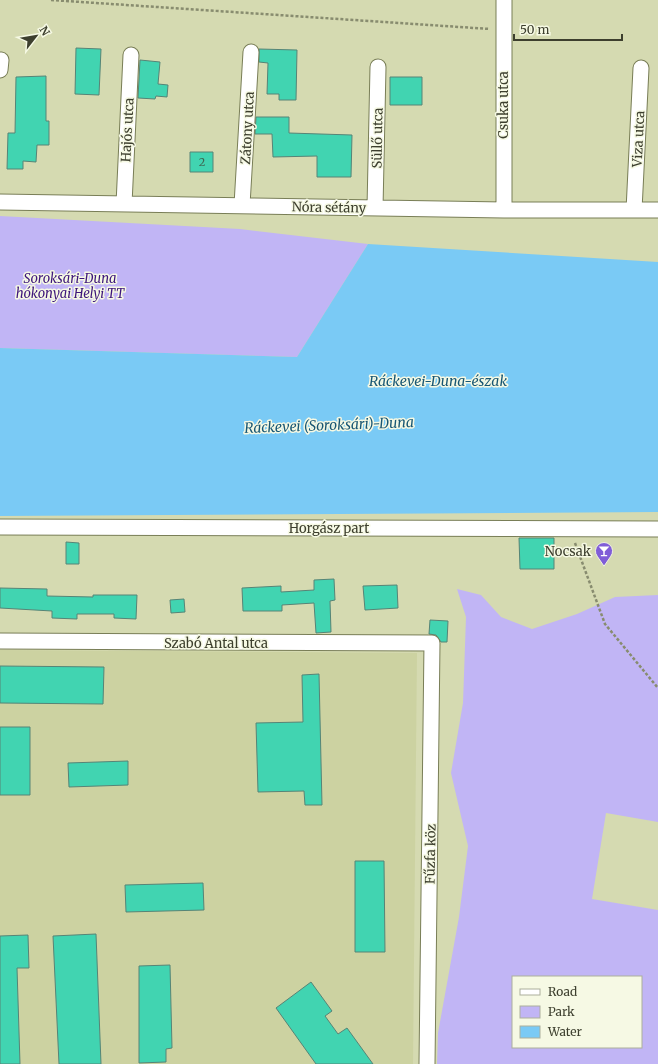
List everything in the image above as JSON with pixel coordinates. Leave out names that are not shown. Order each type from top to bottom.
[{"type":"street","name":"Csuka utca","points":[[504,0],[504,210]]},
{"type":"street","name":"Zátony utca","points":[[242,205],[251,52]]},
{"type":"street","name":"Hajós utca","points":[[124,204],[131,56]]},
{"type":"street","points":[[0,60],[0,70]]},
{"type":"street","name":"Süllő utca","points":[[375,208],[378,67]]},
{"type":"street","name":"Viza utca","points":[[634,210],[641,68]]},
{"type":"street","name":"Nóra sétány","points":[[0,202],[504,210],[658,210]]},
{"type":"street","name":"Horgász part","points":[[0,527],[658,529]]},
{"type":"street","name":"Szabó Antal utca","points":[[0,641],[432,643]]},
{"type":"street","name":"Fűzfa köz","points":[[427,1064],[432,643]]},
{"type":"path","points":[[51,0],[503,30]]},
{"type":"path","points":[[576,544],[605,624],[658,688]]},
{"type":"shaded area","points":[[0,650],[417,653],[413,1064],[0,1064]]},
{"type":"green space","name":"Soroksári-Duna hókonyai Helyi TT","points":[[0,216],[240,229],[368,244],[297,357],[0,348]]},
{"type":"green space","points":[[457,589],[481,595],[501,617],[532,629],[577,614],[615,597],[658,595],[658,822],[606,813],[592,899],[658,910],[658,1064],[437,1064],[438,1033],[459,917],[468,846],[451,773],[463,703],[466,617]]},
{"type":"water","name":"Ráckevei-Duna-észak","points":[[368,244],[658,262],[658,512],[0,516],[0,348],[297,357]]},
{"type":"building","points":[[76,48],[101,49],[99,95],[75,94]]},
{"type":"building","points":[[259,49],[297,50],[296,100],[279,100],[279,94],[267,94],[268,63],[259,62]]},
{"type":"building","points":[[140,60],[160,62],[158,84],[168,85],[167,97],[156,96],[155,99],[138,98]]},
{"type":"building","points":[[46,76],[46,121],[49,121],[49,145],[37,145],[36,162],[23,161],[23,169],[7,169],[8,133],[15,133],[16,77]]},
{"type":"building","points":[[390,77],[422,77],[422,105],[390,105]]},
{"type":"building","points":[[256,117],[289,117],[289,133],[352,135],[351,177],[317,177],[317,156],[273,157],[272,134],[255,134]]},
{"type":"building","points":[[190,152],[213,152],[213,172],[190,172]]},
{"type":"building","points":[[519,538],[554,538],[554,569],[520,569]]},
{"type":"building","points":[[66,542],[79,543],[79,564],[66,564]]},
{"type":"building","points":[[334,579],[335,600],[330,601],[331,632],[316,633],[314,603],[282,605],[282,611],[243,611],[242,588],[281,586],[281,592],[314,590],[314,580]]},
{"type":"building","points":[[397,585],[398,608],[365,610],[363,586]]},
{"type":"building","points":[[0,588],[47,589],[47,596],[93,597],[93,595],[137,595],[136,619],[114,618],[114,614],[77,614],[77,619],[52,618],[52,611],[0,608]]},
{"type":"building","points":[[184,599],[185,612],[171,613],[170,600]]},
{"type":"building","points":[[430,620],[448,621],[447,642],[441,642],[436,635],[429,634]]},
{"type":"building","points":[[0,666],[104,667],[103,704],[0,703]]},
{"type":"building","points":[[319,674],[322,805],[305,805],[304,791],[258,792],[256,723],[303,722],[302,675]]},
{"type":"building","points":[[0,727],[30,727],[30,795],[0,795]]},
{"type":"building","points":[[128,761],[128,785],[69,787],[68,763]]},
{"type":"building","points":[[355,861],[384,861],[385,952],[355,952]]},
{"type":"building","points":[[203,883],[204,910],[126,912],[125,885]]},
{"type":"building","points":[[96,934],[101,1064],[59,1064],[53,936]]},
{"type":"building","points":[[28,935],[29,968],[17,968],[20,1064],[0,1064],[0,936]]},
{"type":"building","points":[[170,965],[172,1048],[166,1049],[166,1062],[139,1063],[139,966]]},
{"type":"building","points":[[311,982],[332,1011],[325,1016],[338,1034],[347,1028],[373,1064],[316,1064],[276,1008]]},
{"type":"place","name":"Nocsak","points":[[604,566]]},
{"type":"water label","name":"Ráckevei (Soroksári)-Duna","points":[[329,425]]}]
